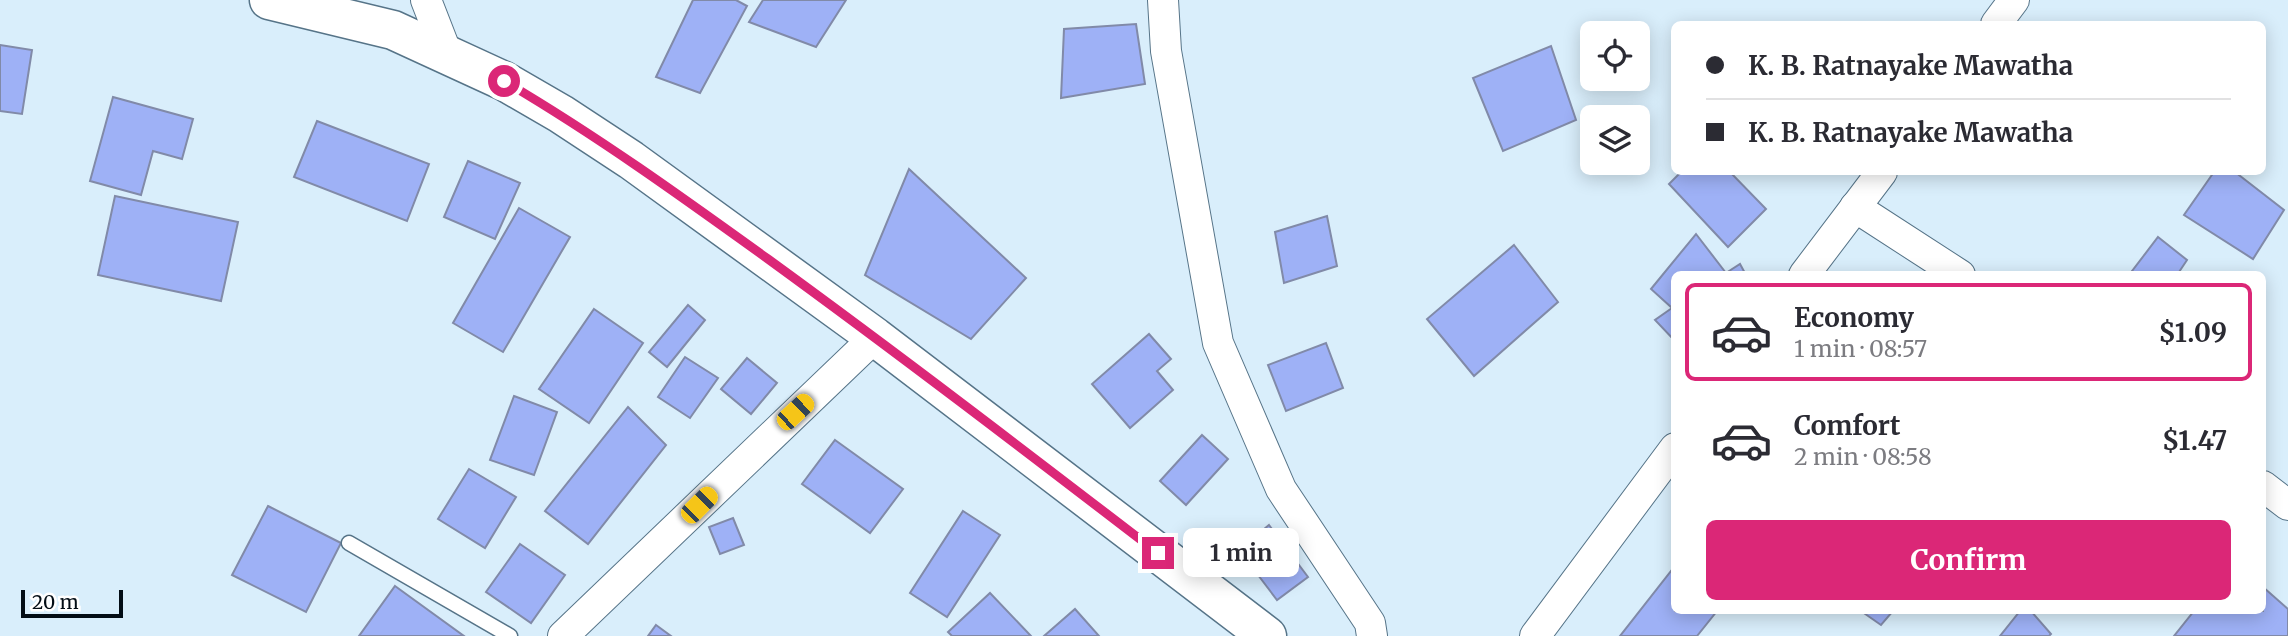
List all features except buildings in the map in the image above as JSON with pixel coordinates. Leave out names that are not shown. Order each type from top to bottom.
[{"type":"highway","points":[[269,0],[393,30],[504,81],[581,127],[631,160],[875,337],[1267,636]]},
{"type":"street","points":[[426,0],[447,54]]},
{"type":"street","points":[[1163,0],[1166,51],[1218,343],[1281,489],[1370,623],[1371,636]]},
{"type":"street","points":[[1998,21],[2014,0]]},
{"type":"street","points":[[1807,271],[1880,175]]},
{"type":"street","points":[[1855,207],[1954,271]]},
{"type":"street","points":[[564,636],[875,337]]},
{"type":"street","points":[[1535,636],[1671,453]]},
{"type":"street","points":[[2266,488],[2288,505]]},
{"type":"lane","points":[[349,543],[510,636]]},
{"type":"route","points":[[504,81],[631,160],[875,337],[1158,553]]}]
